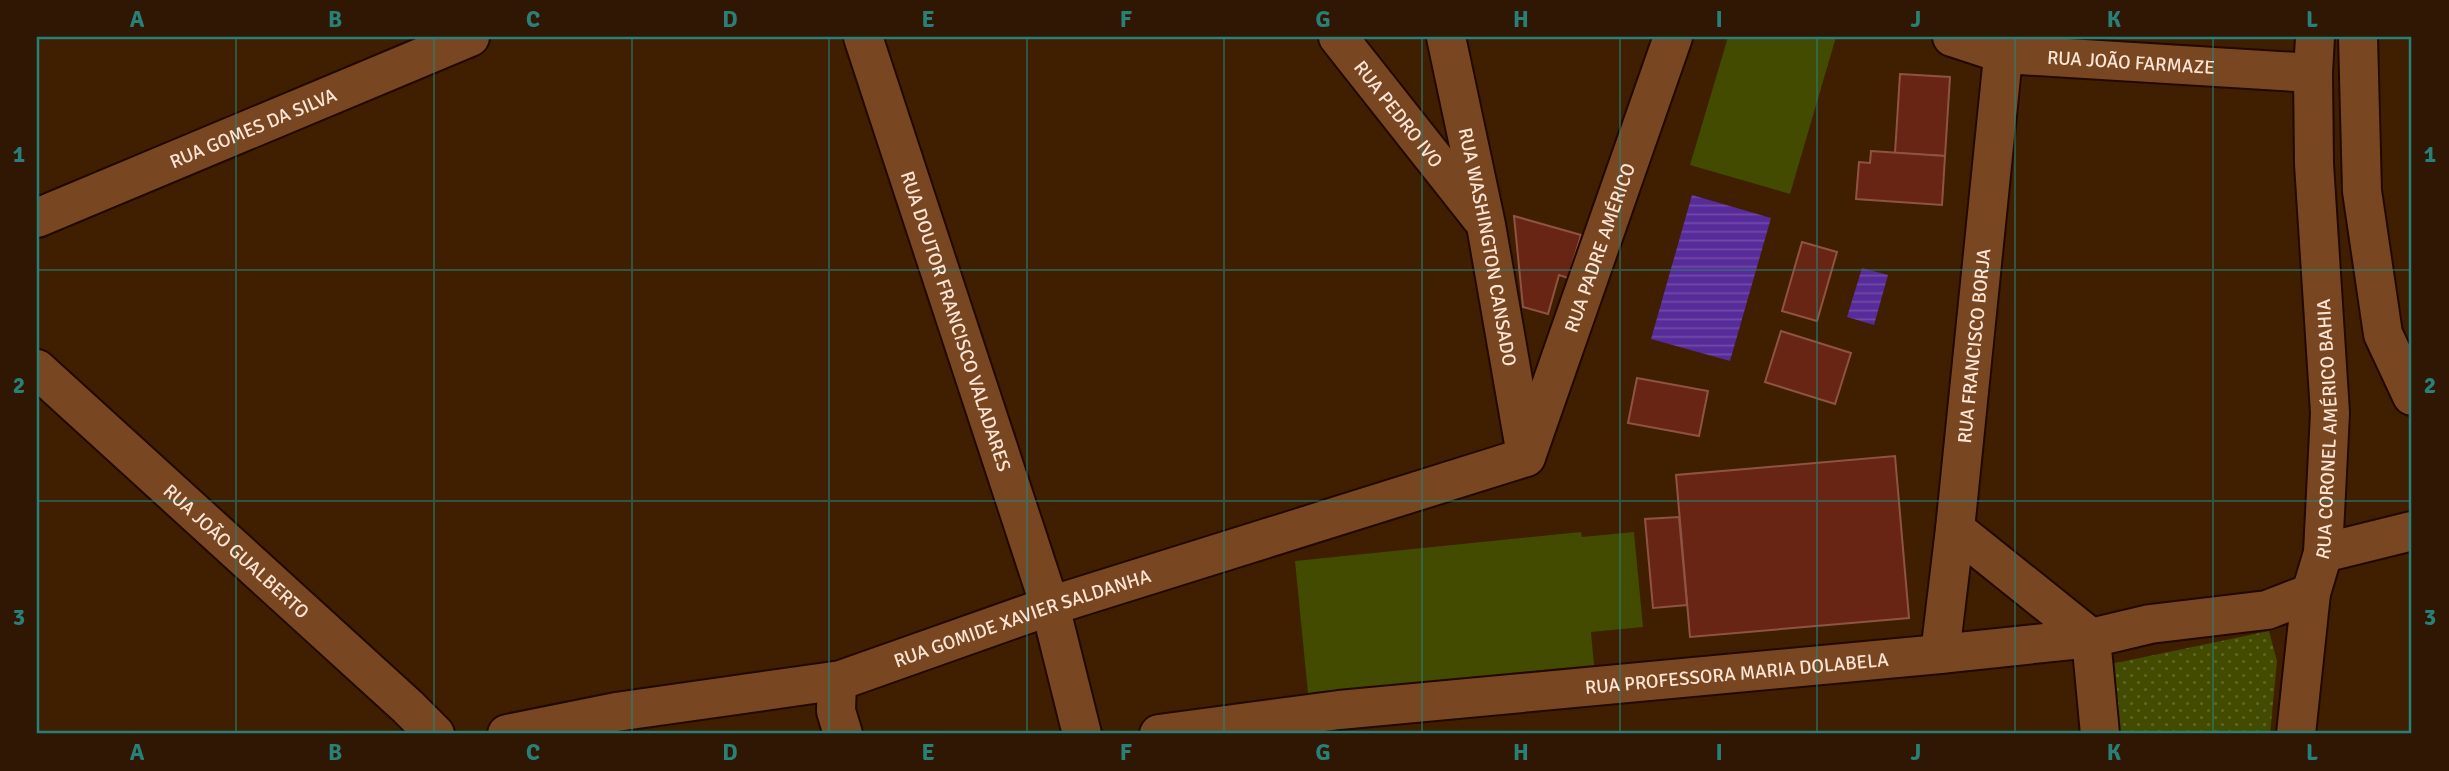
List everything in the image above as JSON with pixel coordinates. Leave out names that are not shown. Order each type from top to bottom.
[{"type":"street","name":"RUA GOMES DA SILVA","points":[[37,218],[470,37]]},
{"type":"street","name":"RUA DOUTOR FRANCISCO VALADARES","points":[[863,37],[1050,607],[1082,734]]},
{"type":"street","name":"RUA PEDRO IVO","points":[[1338,37],[1486,225]]},
{"type":"street","name":"RUA WASHINGTON CANSADO","points":[[1446,37],[1486,225],[1526,457]]},
{"type":"street","name":"RUA PADRE AMÉRICO","points":[[1526,457],[1673,37]]},
{"type":"street","name":"RUA JOÃO FARMAZE","points":[[1952,37],[2005,45],[2314,55]]},
{"type":"street","points":[[2358,37],[2362,191],[2383,334],[2412,396]]},
{"type":"street","name":"RUA FRANCISCO BORJA","points":[[1940,654],[2005,45]]},
{"type":"street","name":"RUA CORONEL AMÉRICO BAHIA","points":[[2296,734],[2311,593],[2323,553],[2330,413],[2315,164],[2314,55]]},
{"type":"street","name":"RUA JOÃO GUALBERTO","points":[[37,369],[435,734]]},
{"type":"street","name":"RUA GOMIDE XAVIER SALDANHA","points":[[507,734],[616,712],[837,681],[1050,607],[1526,457]]},
{"type":"street","points":[[1955,529],[2091,638],[2100,734]]},
{"type":"street","points":[[2323,553],[2412,531]]},
{"type":"street","name":"RUA PROFESSORA MARIA DOLABELA","points":[[1159,734],[1347,722],[2091,638],[2150,624],[2267,610],[2311,593]]},
{"type":"street","points":[[837,681],[836,711],[844,734]]},
{"type":"green space","points":[[1728,37],[1836,37],[1790,194],[1690,165]]},
{"type":"green space","points":[[1581,532],[1582,537],[1634,532],[1643,627],[1591,632],[1594,665],[1308,693],[1295,561]]},
{"type":"green space","points":[[2269,631],[2277,661],[2270,734],[2114,734],[2106,665]]},
{"type":"shaded area","points":[[1692,195],[1771,218],[1730,361],[1651,339]]},
{"type":"shaded area","points":[[1862,268],[1888,275],[1874,325],[1847,317]]},
{"type":"building","points":[[1900,74],[1950,77],[1945,156],[1895,153]]},
{"type":"building","points":[[1871,151],[1945,156],[1942,205],[1856,199],[1859,162],[1870,163]]},
{"type":"building","points":[[1514,216],[1581,235],[1568,278],[1559,275],[1548,314],[1523,307]]},
{"type":"building","points":[[1802,242],[1837,252],[1817,321],[1782,311]]},
{"type":"building","points":[[1781,331],[1851,353],[1835,404],[1765,382]]},
{"type":"building","points":[[1637,378],[1708,391],[1699,436],[1628,423]]},
{"type":"building","points":[[1895,456],[1909,618],[1690,637],[1676,475]]},
{"type":"building","points":[[1679,517],[1687,605],[1653,608],[1645,519]]}]
